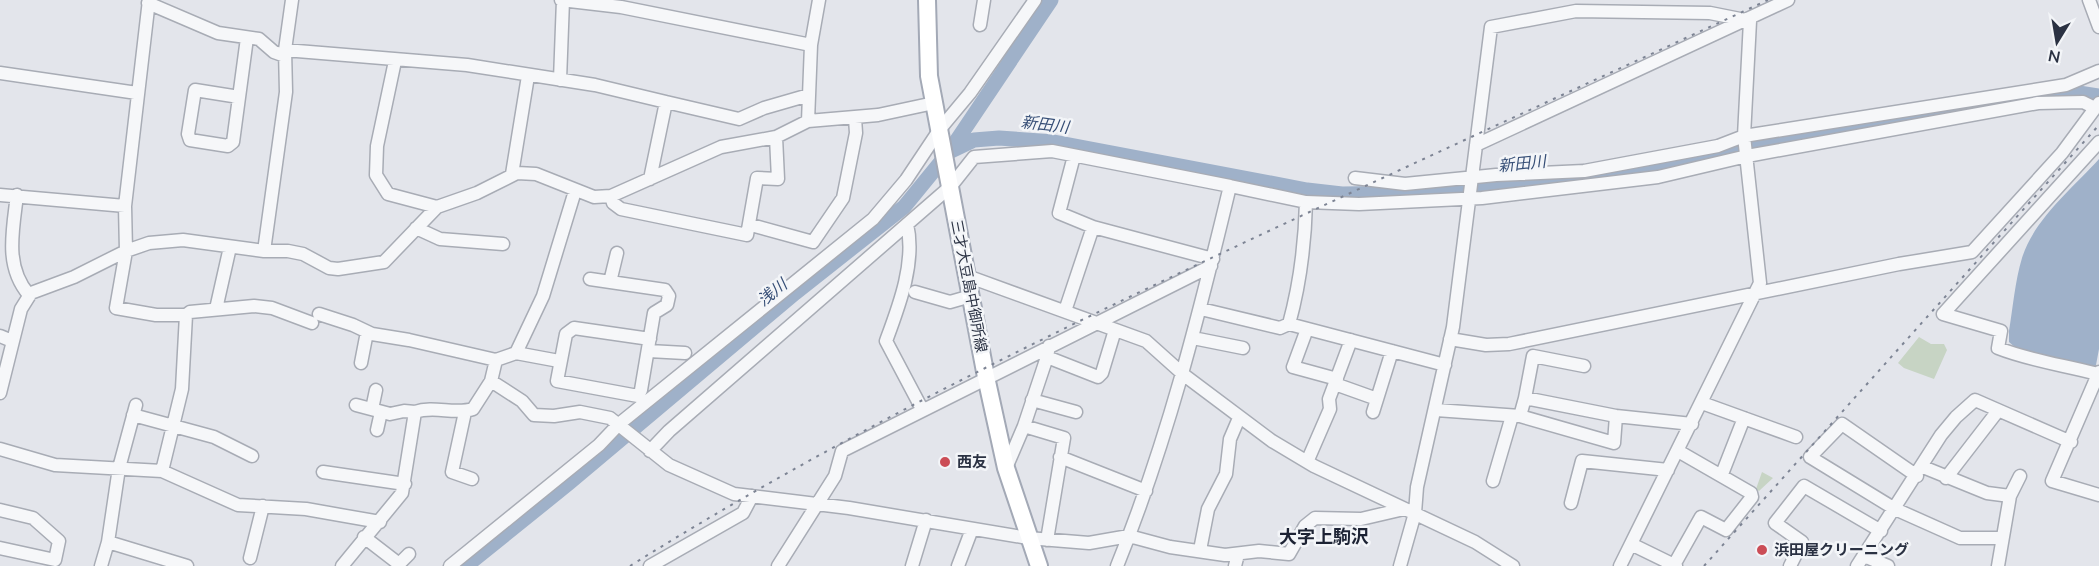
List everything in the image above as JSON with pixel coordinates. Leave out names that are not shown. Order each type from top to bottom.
[{"type":"main road","name":"三才大豆島中御所線","points":[[927,0],[929,76],[986,377],[1006,468],[1039,566]]},
{"type":"street","points":[[264,251],[286,92],[285,53],[292,0]]},
{"type":"street","points":[[560,80],[562,0],[621,7],[812,45]]},
{"type":"street","points":[[808,121],[812,45],[819,0]]},
{"type":"street","points":[[450,566],[873,219],[941,133],[1035,0]]},
{"type":"street","points":[[1559,13],[1563,0]]},
{"type":"street","points":[[1476,145],[1788,0]]},
{"type":"street","points":[[2089,0],[2099,27]]},
{"type":"street","points":[[559,362],[516,353],[496,360],[263,307],[216,309],[190,312],[186,315],[156,315],[116,308],[126,251],[125,206],[148,2],[201,28],[259,39],[274,52],[467,65],[595,85],[739,119],[764,108],[809,95]]},
{"type":"street","points":[[980,25],[981,6]]},
{"type":"street","points":[[1400,566],[1409,511],[1437,410],[1450,339],[1491,27],[1559,13],[1710,13],[1750,21],[1746,146],[1760,283],[1620,566]]},
{"type":"street","points":[[239,97],[195,90],[188,134],[190,140],[228,146],[233,142],[247,38]]},
{"type":"street","points":[[395,61],[377,146],[376,175],[387,194],[437,207]]},
{"type":"street","points":[[1355,178],[1471,188],[1658,177],[1746,146],[2066,85],[2099,71]]},
{"type":"street","points":[[0,73],[137,93]]},
{"type":"street","points":[[512,174],[528,76]]},
{"type":"street","points":[[650,179],[666,102]]},
{"type":"street","points":[[648,450],[907,224],[974,157],[1035,150],[1107,160],[1306,202],[1359,204],[1594,170],[1718,146],[1746,146],[2038,103],[2084,102],[2097,106],[2062,153],[1972,252],[1899,264],[1509,344],[1486,345],[1450,339]]},
{"type":"street","points":[[0,393],[6,338],[29,295],[50,284],[74,277],[126,251],[149,243],[183,240],[303,254],[329,268],[338,269],[384,262],[437,207],[477,193],[512,174],[536,174],[594,197],[611,196],[721,147],[776,137],[808,121],[855,118],[934,103]]},
{"type":"street","points":[[751,225],[813,242],[843,198],[856,133],[855,118]]},
{"type":"street","points":[[611,196],[613,203],[621,209],[747,235],[751,225],[757,178],[778,179],[776,137]]},
{"type":"street","points":[[2099,142],[1943,314],[2001,331],[1998,348],[2028,360],[2061,364],[2099,373],[2071,442],[2052,481],[2099,495]]},
{"type":"street","points":[[1074,156],[1059,213],[1093,227],[1212,263]]},
{"type":"street","points":[[1117,566],[1146,491],[1184,375],[1230,186]]},
{"type":"street","points":[[516,353],[543,296],[575,191]]},
{"type":"street","points":[[0,195],[125,206]]},
{"type":"street","points":[[17,195],[11,247],[12,263],[20,286],[29,295]]},
{"type":"street","points":[[1289,324],[1299,285],[1306,202]]},
{"type":"street","points":[[907,224],[910,236],[909,256],[899,305],[886,341],[922,410]]},
{"type":"street","points":[[1065,311],[1093,227]]},
{"type":"street","points":[[416,228],[440,239],[504,244]]},
{"type":"street","points":[[216,309],[230,247]]},
{"type":"street","points":[[610,282],[617,253]]},
{"type":"street","points":[[777,566],[835,476],[842,451],[986,377],[1048,352],[1095,323],[1212,263]]},
{"type":"street","points":[[967,276],[1146,341],[1184,375],[1239,418],[1307,462],[1475,542],[1513,566]]},
{"type":"street","points":[[590,279],[665,290],[669,296],[667,305],[654,313],[649,345],[638,396],[563,384],[557,381],[566,334],[574,328],[649,345],[686,353]]},
{"type":"street","points":[[915,292],[950,302],[971,296]]},
{"type":"street","points":[[1201,309],[1280,328],[1289,324],[1445,365]]},
{"type":"street","points":[[162,471],[175,426],[182,388],[186,315]]},
{"type":"street","points":[[1307,329],[1293,367],[1377,399]]},
{"type":"street","points":[[1048,352],[1098,377],[1102,373],[1115,330]]},
{"type":"street","points":[[361,363],[368,332]]},
{"type":"street","points":[[1193,338],[1243,348]]},
{"type":"street","points":[[1307,462],[1330,409],[1329,399],[1351,340]]},
{"type":"street","points":[[1373,412],[1392,351]]},
{"type":"street","points":[[1006,468],[1024,426],[1048,352]]},
{"type":"street","points":[[1493,481],[1516,416],[1525,398],[1533,356],[1584,366]]},
{"type":"street","points":[[356,405],[390,414],[404,411],[415,412],[425,408],[465,412],[473,409],[490,381],[496,360]]},
{"type":"street","points":[[490,381],[522,401],[534,415],[554,416],[580,412],[610,418],[669,465],[734,494],[926,520],[1028,538],[1089,543],[1130,536],[1170,546],[1200,550],[1236,560],[1259,551],[1289,554],[1305,526],[1316,518],[1361,519],[1409,511]]},
{"type":"street","points":[[376,390],[377,430]]},
{"type":"street","points":[[1525,398],[1616,416],[1692,424]]},
{"type":"street","points":[[1032,400],[1076,412]]},
{"type":"street","points":[[1888,566],[1861,561],[1920,472],[1941,435],[1975,400],[1997,412],[2071,442]]},
{"type":"street","points":[[1702,403],[1796,436]]},
{"type":"street","points":[[101,566],[108,542],[119,468],[134,410],[175,426],[214,437],[252,456]]},
{"type":"street","points":[[1437,410],[1516,416],[1614,443],[1616,416]]},
{"type":"street","points":[[342,566],[402,493],[415,412]]},
{"type":"street","points":[[465,412],[452,472],[472,479]]},
{"type":"street","points":[[1946,478],[1997,412]]},
{"type":"street","points":[[1200,550],[1208,509],[1226,474],[1230,439],[1239,418]]},
{"type":"street","points":[[1722,474],[1744,418]]},
{"type":"street","points":[[2002,538],[1960,538],[1895,509],[1810,457],[1842,424],[1920,472],[1946,478],[1987,493],[2010,496]]},
{"type":"street","points":[[1024,426],[1064,438],[1047,540]]},
{"type":"street","points":[[0,449],[55,465],[162,471],[238,505],[306,509],[380,522]]},
{"type":"street","points":[[1631,544],[1675,565],[1701,517],[1726,530],[1752,497],[1751,493],[1722,474],[1678,451]]},
{"type":"street","points":[[1060,457],[1146,491]]},
{"type":"street","points":[[1571,503],[1582,461],[1668,470]]},
{"type":"street","points":[[323,472],[405,484]]},
{"type":"street","points":[[1998,566],[2010,496],[2020,476]]},
{"type":"street","points":[[1790,566],[1802,542],[1775,523],[1804,486],[1881,531]]},
{"type":"street","points":[[650,566],[743,513],[752,496]]},
{"type":"street","points":[[250,558],[263,506]]},
{"type":"street","points":[[0,510],[33,518],[59,541],[55,560],[0,548]]},
{"type":"street","points":[[912,566],[926,520]]},
{"type":"street","points":[[958,566],[972,529]]},
{"type":"street","points":[[364,537],[399,564],[409,554]]},
{"type":"street","points":[[108,542],[187,566]]},
{"type":"green space","points":[[1919,337],[1931,344],[1944,344],[1947,350],[1934,379],[1904,368],[1898,363]]},
{"type":"green space","points":[[1762,472],[1773,478],[1759,491],[1756,489]]},
{"type":"water","points":[[2099,159],[2099,349],[2096,365],[2091,369],[2026,353],[2009,342],[2009,331],[2022,258],[2035,230]]},
{"type":"waterway","name":"浅川","points":[[466,566],[569,483],[795,293],[904,207],[949,152],[1051,0]]},
{"type":"waterway","name":"新田川","points":[[949,152],[974,140],[999,138],[1054,142],[1307,190],[1342,194],[1410,193],[1620,172],[1668,164],[1754,144],[2066,91],[2099,96]]},
{"type":"railway","points":[[630,566],[797,468],[967,377],[1316,209],[1768,0]]},
{"type":"railway","points":[[1704,566],[2099,125]]},
{"type":"place","name":"西友","points":[[945,462]]},
{"type":"place","name":"浜田屋クリーニング","points":[[1762,550]]},
{"type":"district","name":"大字上駒沢","points":[[1324,537]]}]
